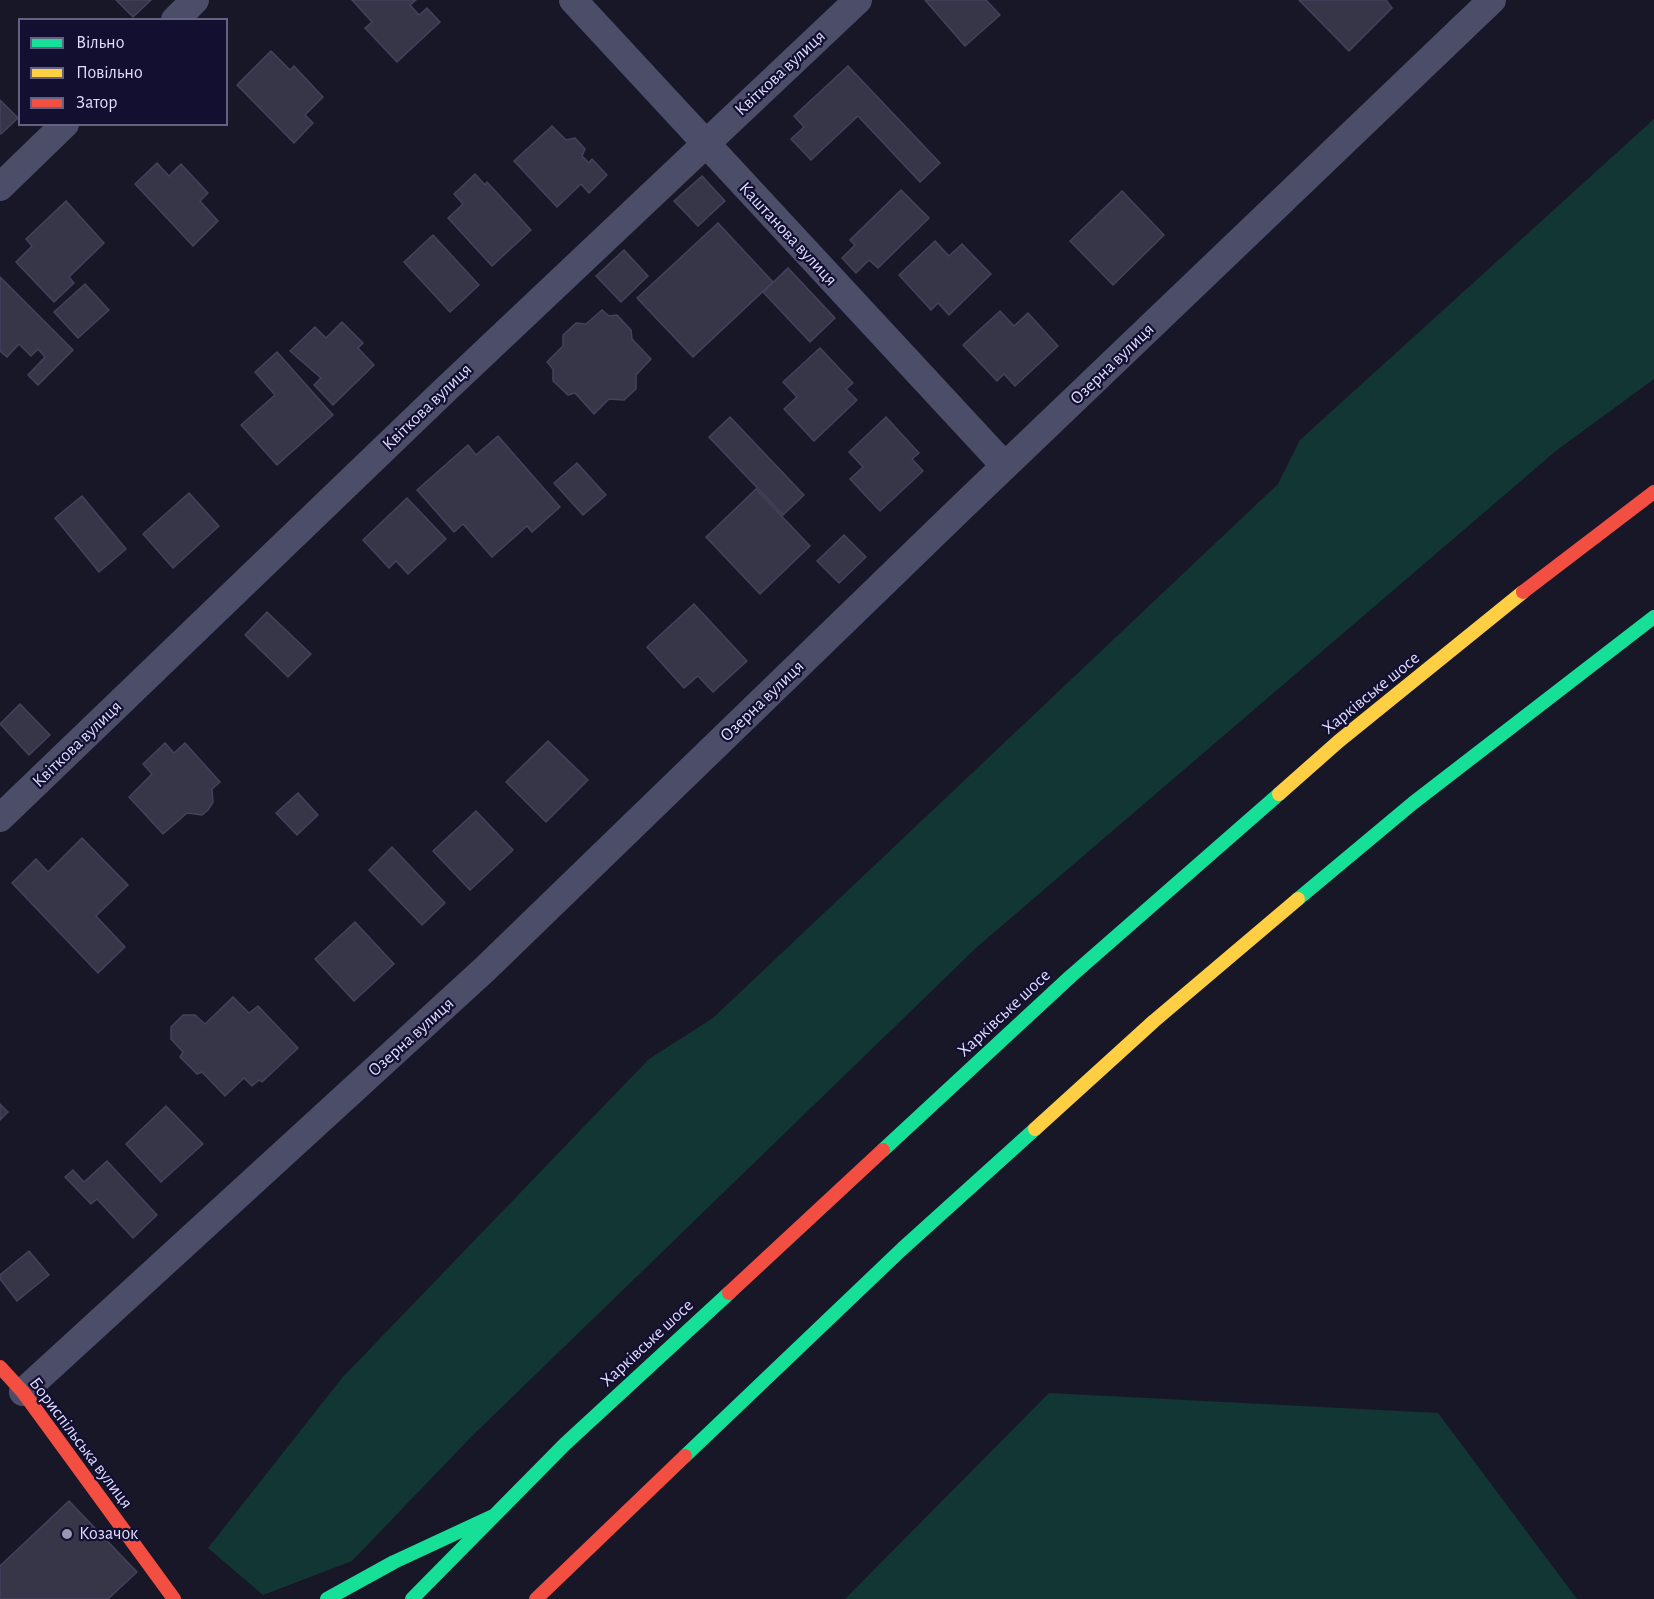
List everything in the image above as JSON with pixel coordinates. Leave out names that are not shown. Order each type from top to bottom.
[{"type":"main road","name":"Харківське шосе","points":[[412,1599],[565,1444],[1071,976],[1339,741],[1553,568],[1654,492]]},
{"type":"main road","points":[[536,1599],[902,1249],[1154,1020],[1413,803],[1654,617]]},
{"type":"main road","name":"Бориспільська вулиця","points":[[0,1367],[23,1392],[174,1599]]},
{"type":"main road","points":[[327,1599],[394,1562],[495,1516]]},
{"type":"street","points":[[177,18],[195,0]]},
{"type":"street","name":"Каштанова вулиця","points":[[573,0],[1005,466]]},
{"type":"street","name":"Квіткова вулиця","points":[[0,818],[444,391],[858,0]]},
{"type":"street","name":"Озерна вулиця","points":[[23,1392],[485,969],[1005,466],[1492,0]]},
{"type":"street","points":[[0,187],[63,126]]},
{"type":"green space","points":[[1654,119],[1654,379],[1557,450],[977,947],[471,1437],[352,1561],[263,1595],[208,1548],[342,1378],[649,1059],[713,1018],[1278,484],[1300,440]]},
{"type":"green space","points":[[1049,1393],[1438,1413],[1577,1599],[845,1599]]},
{"type":"building","points":[[116,0],[151,0],[133,17]]},
{"type":"building","points":[[352,0],[416,0],[410,5],[419,15],[427,8],[440,22],[397,62],[365,28],[372,22]]},
{"type":"building","points":[[925,0],[986,0],[1000,15],[965,46]]},
{"type":"building","points":[[1299,0],[1386,0],[1392,8],[1349,51]]},
{"type":"building","points":[[271,51],[290,70],[294,66],[323,97],[305,115],[313,123],[294,143],[237,85]]},
{"type":"building","points":[[848,66],[940,163],[920,182],[858,116],[811,160],[791,139],[804,127],[794,116]]},
{"type":"building","points":[[0,100],[18,118],[1,134],[0,133]]},
{"type":"building","points":[[552,126],[566,140],[575,138],[585,149],[582,156],[589,163],[592,159],[607,175],[589,193],[581,184],[557,207],[514,161]]},
{"type":"building","points":[[157,163],[169,176],[181,164],[208,193],[200,201],[218,221],[193,246],[135,184]]},
{"type":"building","points":[[475,174],[485,185],[487,182],[531,230],[492,266],[448,218],[463,204],[454,194]]},
{"type":"building","points":[[702,176],[725,201],[698,226],[674,201]]},
{"type":"building","points":[[901,190],[929,218],[878,268],[869,260],[856,273],[842,258],[855,245],[850,240]]},
{"type":"building","points":[[1122,191],[1164,235],[1113,285],[1070,241]]},
{"type":"building","points":[[66,201],[104,243],[69,277],[74,283],[54,302],[16,262],[32,246],[26,239]]},
{"type":"building","points":[[718,223],[773,282],[693,357],[637,298]]},
{"type":"building","points":[[433,235],[479,285],[450,312],[404,262]]},
{"type":"building","points":[[935,241],[949,256],[962,244],[991,274],[949,315],[938,303],[931,310],[899,275]]},
{"type":"building","points":[[624,250],[648,276],[621,302],[596,276]]},
{"type":"building","points":[[788,268],[835,318],[810,342],[763,292]]},
{"type":"building","points":[[0,277],[73,350],[38,385],[28,375],[45,357],[38,349],[31,356],[19,344],[7,357],[0,351]]},
{"type":"building","points":[[85,284],[109,310],[78,338],[54,312]]},
{"type":"building","points":[[602,310],[609,316],[617,315],[631,330],[632,339],[651,359],[636,375],[636,389],[624,400],[609,399],[594,414],[575,393],[568,395],[553,381],[553,369],[547,362],[563,346],[563,335],[576,323],[586,324]]},
{"type":"building","points":[[1000,311],[1014,326],[1028,313],[1058,346],[1015,386],[1004,374],[997,381],[963,345]]},
{"type":"building","points":[[342,322],[363,343],[358,348],[374,365],[333,405],[314,385],[321,378],[290,351],[315,327],[326,338]]},
{"type":"building","points":[[820,348],[853,383],[846,389],[857,400],[814,441],[784,409],[797,397],[783,382]]},
{"type":"building","points":[[277,352],[333,415],[277,465],[241,425],[275,395],[255,372]]},
{"type":"building","points":[[730,417],[804,495],[783,515],[709,437]]},
{"type":"building","points":[[886,417],[919,453],[912,459],[923,471],[880,511],[850,479],[863,467],[849,452]]},
{"type":"building","points":[[498,436],[560,507],[532,532],[527,526],[492,557],[463,524],[454,532],[417,490],[468,445],[476,455]]},
{"type":"building","points":[[577,463],[606,495],[583,515],[554,483]]},
{"type":"building","points":[[756,489],[810,546],[760,594],[706,537]]},
{"type":"building","points":[[189,493],[219,526],[173,568],[143,534]]},
{"type":"building","points":[[82,496],[126,549],[99,572],[55,518]]},
{"type":"building","points":[[407,498],[446,539],[408,574],[396,561],[389,568],[363,540]]},
{"type":"building","points":[[844,535],[866,557],[839,583],[817,561]]},
{"type":"building","points":[[694,604],[747,661],[713,692],[698,676],[684,688],[647,647]]},
{"type":"building","points":[[267,612],[311,654],[288,677],[245,635]]},
{"type":"building","points":[[20,704],[50,735],[29,755],[0,724]]},
{"type":"building","points":[[548,741],[588,780],[546,822],[506,782]]},
{"type":"building","points":[[165,743],[174,753],[185,743],[220,782],[212,789],[213,802],[208,810],[202,815],[187,813],[163,834],[129,797],[152,774],[143,764]]},
{"type":"building","points":[[298,793],[318,815],[297,835],[276,813]]},
{"type":"building","points":[[476,811],[513,850],[470,890],[433,851]]},
{"type":"building","points":[[82,838],[128,885],[96,916],[125,947],[98,973],[12,883],[36,859],[48,872]]},
{"type":"building","points":[[392,847],[445,903],[422,925],[369,870]]},
{"type":"building","points":[[355,922],[394,964],[354,1001],[315,959]]},
{"type":"building","points":[[233,997],[249,1013],[258,1006],[298,1048],[262,1082],[259,1080],[252,1086],[244,1078],[225,1096],[202,1072],[197,1074],[180,1057],[183,1052],[171,1039],[171,1027],[183,1015],[195,1015],[205,1024]]},
{"type":"building","points":[[0,1104],[8,1112],[0,1120]]},
{"type":"building","points":[[166,1106],[203,1144],[161,1182],[126,1144]]},
{"type":"building","points":[[107,1161],[157,1215],[133,1238],[97,1199],[91,1204],[65,1177],[73,1170],[84,1182]]},
{"type":"building","points":[[29,1251],[49,1275],[17,1301],[0,1279],[0,1275]]},
{"type":"building","name":"Козачок","points":[[69,1501],[137,1572],[108,1599],[0,1599],[0,1566]]},
{"type":"traffic: fast","points":[[1298,899],[1413,803],[1654,617]]},
{"type":"traffic: fast","points":[[883,1150],[1071,976],[1279,794]]},
{"type":"traffic: fast","points":[[685,1456],[902,1249],[1035,1129]]},
{"type":"traffic: fast","points":[[412,1599],[565,1444],[729,1293]]},
{"type":"traffic: fast","points":[[327,1599],[394,1562],[493,1516]]},
{"type":"traffic: slow","points":[[1279,794],[1339,741],[1523,592]]},
{"type":"traffic: slow","points":[[1035,1129],[1154,1021],[1298,899]]},
{"type":"traffic: jam","points":[[1523,592],[1654,492]]},
{"type":"traffic: jam","points":[[729,1293],[883,1150]]},
{"type":"traffic: jam","points":[[0,1367],[23,1392],[174,1599]]},
{"type":"traffic: jam","points":[[536,1599],[685,1456]]},
{"type":"place","name":"Козачок","points":[[67,1534]]}]
